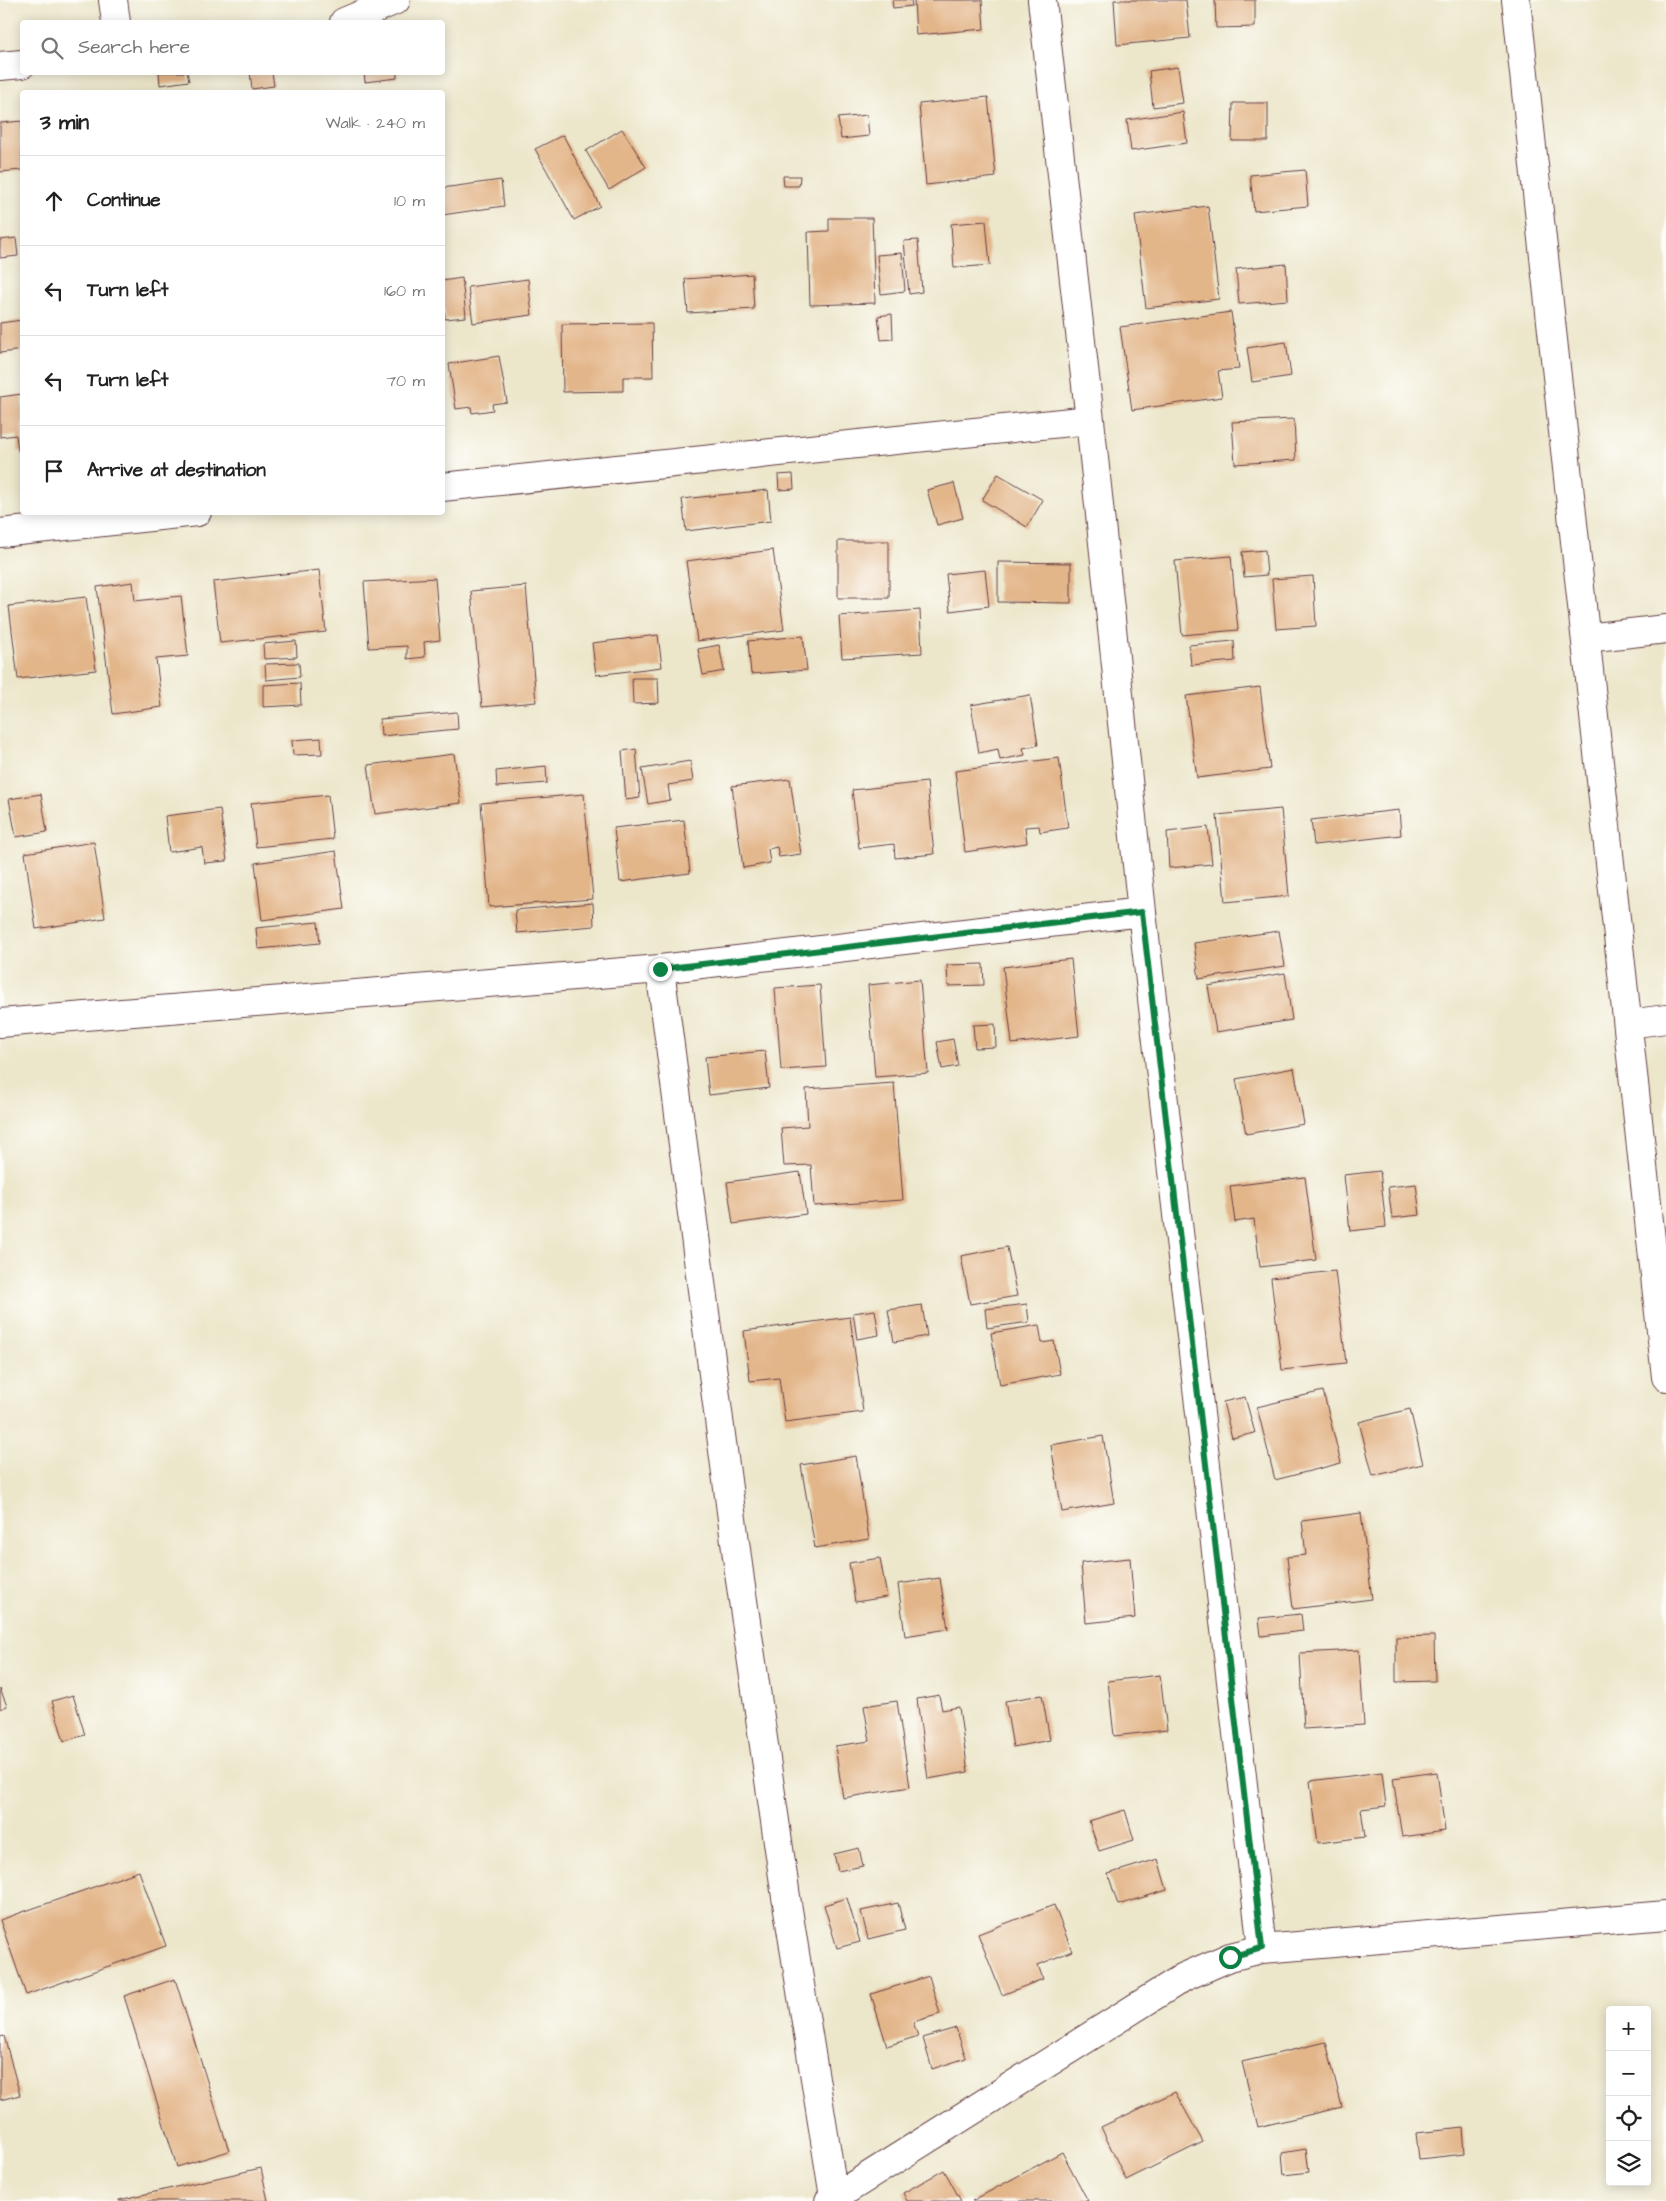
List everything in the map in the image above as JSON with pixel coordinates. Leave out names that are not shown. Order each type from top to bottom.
[{"type":"street","points":[[113,0],[116,20]]},
{"type":"street","points":[[349,20],[396,0]]},
{"type":"street","points":[[1042,0],[1090,420],[1142,912],[1262,1948]]},
{"type":"street","points":[[1516,0],[1666,1377]]},
{"type":"street","points":[[0,66],[20,64]]},
{"type":"street","points":[[445,487],[1090,420]]},
{"type":"street","points":[[0,533],[169,515]]},
{"type":"street","points":[[1586,638],[1666,629]]},
{"type":"street","points":[[0,1023],[660,969],[1142,912]]},
{"type":"street","points":[[660,969],[740,1580],[832,2199],[1184,1977],[1230,1957],[1262,1948],[1666,1915]]},
{"type":"street","points":[[1628,1024],[1666,1019]]},
{"type":"building","points":[[892,0],[911,0],[912,6],[893,8]]},
{"type":"building","points":[[914,0],[982,0],[984,29],[916,35]]},
{"type":"building","points":[[1114,0],[1186,0],[1190,38],[1117,45]]},
{"type":"building","points":[[1215,0],[1255,0],[1255,27],[1216,28]]},
{"type":"building","points":[[1178,67],[1183,103],[1153,107],[1149,71]]},
{"type":"building","points":[[159,75],[188,75],[189,81],[160,85]]},
{"type":"building","points":[[250,75],[272,75],[274,86],[252,89]]},
{"type":"building","points":[[364,75],[397,75],[397,78],[365,82]]},
{"type":"building","points":[[988,97],[996,177],[926,185],[919,104]]},
{"type":"building","points":[[1233,103],[1268,103],[1268,141],[1232,141]]},
{"type":"building","points":[[1183,112],[1187,143],[1131,151],[1127,120]]},
{"type":"building","points":[[867,115],[869,136],[841,139],[838,118]]},
{"type":"building","points":[[20,121],[20,170],[0,172],[0,123]]},
{"type":"building","points":[[622,129],[646,167],[609,190],[586,151]]},
{"type":"building","points":[[563,135],[600,206],[574,220],[535,149]]},
{"type":"building","points":[[1305,170],[1308,206],[1254,211],[1250,175]]},
{"type":"building","points":[[783,176],[800,176],[799,186],[784,186]]},
{"type":"building","points":[[501,180],[504,206],[445,215],[445,188]]},
{"type":"building","points":[[1208,206],[1219,299],[1146,308],[1135,215]]},
{"type":"building","points":[[829,218],[872,218],[875,303],[810,305],[808,232],[829,231]]},
{"type":"building","points":[[986,221],[990,265],[954,268],[951,224]]},
{"type":"building","points":[[16,238],[18,256],[0,258],[0,240]]},
{"type":"building","points":[[918,240],[922,292],[909,294],[904,241]]},
{"type":"building","points":[[902,253],[905,291],[881,294],[877,255]]},
{"type":"building","points":[[1286,264],[1288,300],[1239,304],[1236,269]]},
{"type":"building","points":[[752,274],[754,309],[688,313],[685,279]]},
{"type":"building","points":[[462,278],[466,317],[445,319],[445,281]]},
{"type":"building","points":[[528,279],[532,315],[473,323],[468,287]]},
{"type":"building","points":[[1231,312],[1239,369],[1218,371],[1222,397],[1132,410],[1120,327]]},
{"type":"building","points":[[892,314],[893,339],[881,340],[878,316]]},
{"type":"building","points":[[20,320],[20,350],[0,353],[0,323]]},
{"type":"building","points":[[652,323],[653,377],[623,377],[623,391],[563,392],[562,324]]},
{"type":"building","points":[[1286,342],[1291,376],[1252,382],[1247,348]]},
{"type":"building","points":[[499,356],[507,402],[492,404],[493,410],[472,413],[471,407],[456,409],[449,364]]},
{"type":"building","points":[[20,394],[20,451],[18,451],[16,435],[0,437],[0,397]]},
{"type":"building","points":[[1294,419],[1296,460],[1235,464],[1232,422]]},
{"type":"building","points":[[793,474],[794,489],[779,490],[778,475]]},
{"type":"building","points":[[998,474],[1043,500],[1027,527],[982,500]]},
{"type":"building","points":[[954,483],[963,518],[937,525],[927,490]]},
{"type":"building","points":[[768,490],[771,521],[686,531],[682,499]]},
{"type":"building","points":[[838,541],[889,541],[889,598],[838,598]]},
{"type":"building","points":[[773,550],[784,630],[697,641],[686,561]]},
{"type":"building","points":[[1265,550],[1267,575],[1244,577],[1242,552]]},
{"type":"building","points":[[1231,556],[1238,630],[1182,635],[1175,561]]},
{"type":"building","points":[[998,562],[1071,563],[1071,603],[998,602]]},
{"type":"building","points":[[319,570],[326,632],[220,643],[213,582]]},
{"type":"building","points":[[985,570],[989,606],[950,611],[946,574]]},
{"type":"building","points":[[1313,576],[1316,626],[1276,629],[1272,579]]},
{"type":"building","points":[[435,578],[440,640],[424,642],[425,657],[407,659],[407,646],[369,648],[364,582]]},
{"type":"building","points":[[133,582],[135,601],[181,596],[188,656],[156,659],[162,707],[113,714],[97,587]]},
{"type":"building","points":[[526,586],[536,702],[482,707],[471,591]]},
{"type":"building","points":[[86,597],[96,670],[18,679],[9,606]]},
{"type":"building","points":[[920,610],[922,653],[842,658],[839,616]]},
{"type":"building","points":[[658,635],[662,667],[596,675],[592,643]]},
{"type":"building","points":[[803,636],[807,670],[751,674],[748,641]]},
{"type":"building","points":[[296,641],[297,657],[264,659],[263,644]]},
{"type":"building","points":[[1234,641],[1235,661],[1191,665],[1189,645]]},
{"type":"building","points":[[719,645],[724,671],[703,675],[698,649]]},
{"type":"building","points":[[299,663],[300,677],[266,680],[265,664]]},
{"type":"building","points":[[632,678],[658,678],[659,703],[633,704]]},
{"type":"building","points":[[300,683],[301,705],[263,707],[263,685]]},
{"type":"building","points":[[1260,687],[1270,769],[1197,778],[1186,696]]},
{"type":"building","points":[[1030,695],[1038,745],[1023,748],[1025,755],[1000,760],[998,749],[979,753],[971,705]]},
{"type":"building","points":[[457,712],[458,729],[381,736],[380,719]]},
{"type":"building","points":[[321,738],[322,754],[293,755],[292,740]]},
{"type":"building","points":[[636,749],[640,798],[626,800],[622,751]]},
{"type":"building","points":[[454,754],[461,803],[375,814],[368,765]]},
{"type":"building","points":[[1059,758],[1068,828],[1040,832],[1039,826],[1025,827],[1027,843],[965,852],[955,771]]},
{"type":"building","points":[[690,761],[693,781],[668,785],[670,800],[648,804],[642,769]]},
{"type":"building","points":[[546,766],[547,783],[497,787],[496,771]]},
{"type":"building","points":[[790,779],[801,854],[779,857],[777,847],[768,849],[770,863],[743,868],[732,786]]},
{"type":"building","points":[[927,782],[934,854],[895,858],[894,844],[859,848],[852,790]]},
{"type":"building","points":[[41,794],[47,832],[16,837],[9,799]]},
{"type":"building","points":[[584,794],[593,899],[489,907],[481,803]]},
{"type":"building","points":[[328,795],[333,839],[256,847],[251,803]]},
{"type":"building","points":[[220,809],[227,861],[204,863],[202,847],[169,852],[165,816]]},
{"type":"building","points":[[1281,809],[1289,896],[1225,902],[1217,815]]},
{"type":"building","points":[[1399,810],[1401,835],[1314,845],[1311,820]]},
{"type":"building","points":[[684,820],[690,873],[620,882],[614,828]]},
{"type":"building","points":[[1208,827],[1212,864],[1169,868],[1167,832]]},
{"type":"building","points":[[94,842],[105,918],[36,929],[25,853]]},
{"type":"building","points":[[336,851],[344,909],[262,920],[255,863]]},
{"type":"building","points":[[593,903],[594,926],[517,933],[515,910]]},
{"type":"building","points":[[318,922],[320,943],[258,949],[256,928]]},
{"type":"building","points":[[1279,931],[1285,966],[1199,979],[1194,943]]},
{"type":"building","points":[[1071,959],[1079,1036],[1012,1044],[1003,967]]},
{"type":"building","points":[[983,964],[984,985],[948,986],[947,965]]},
{"type":"building","points":[[1285,973],[1292,1020],[1216,1032],[1208,986]]},
{"type":"building","points":[[920,980],[928,1073],[875,1077],[868,985]]},
{"type":"building","points":[[820,985],[826,1067],[781,1070],[775,988]]},
{"type":"building","points":[[995,1024],[996,1047],[975,1048],[973,1025]]},
{"type":"building","points":[[953,1039],[958,1066],[942,1069],[937,1042]]},
{"type":"building","points":[[765,1051],[769,1088],[709,1095],[705,1057]]},
{"type":"building","points":[[1294,1068],[1304,1124],[1246,1134],[1236,1079]]},
{"type":"building","points":[[894,1083],[903,1200],[814,1206],[811,1165],[784,1166],[781,1128],[808,1126],[806,1089]]},
{"type":"building","points":[[1380,1171],[1386,1227],[1350,1231],[1344,1175]]},
{"type":"building","points":[[800,1172],[806,1214],[733,1224],[727,1182]]},
{"type":"building","points":[[1305,1177],[1316,1260],[1260,1267],[1254,1219],[1235,1222],[1230,1186]]},
{"type":"building","points":[[1416,1184],[1420,1215],[1392,1218],[1388,1187]]},
{"type":"building","points":[[1007,1247],[1017,1296],[970,1304],[961,1256]]},
{"type":"building","points":[[1335,1271],[1346,1363],[1282,1370],[1271,1278]]},
{"type":"building","points":[[1027,1304],[1029,1322],[987,1328],[985,1309]]},
{"type":"building","points":[[922,1305],[927,1336],[894,1342],[888,1310]]},
{"type":"building","points":[[875,1310],[879,1335],[857,1339],[853,1313]]},
{"type":"building","points":[[850,1317],[863,1412],[785,1422],[779,1378],[750,1381],[744,1331]]},
{"type":"building","points":[[1039,1325],[1042,1343],[1054,1341],[1060,1374],[1000,1385],[991,1333]]},
{"type":"building","points":[[1323,1391],[1341,1463],[1275,1480],[1257,1407]]},
{"type":"building","points":[[1245,1397],[1255,1433],[1232,1438],[1223,1402]]},
{"type":"building","points":[[1410,1409],[1423,1464],[1373,1476],[1359,1422]]},
{"type":"building","points":[[1103,1436],[1114,1503],[1062,1512],[1051,1445]]},
{"type":"building","points":[[856,1456],[869,1539],[815,1548],[801,1465]]},
{"type":"building","points":[[1361,1513],[1372,1599],[1293,1609],[1287,1557],[1306,1555],[1302,1521]]},
{"type":"building","points":[[880,1558],[887,1597],[855,1602],[849,1563]]},
{"type":"building","points":[[1130,1558],[1135,1618],[1086,1623],[1081,1563]]},
{"type":"building","points":[[940,1578],[948,1629],[905,1636],[898,1584]]},
{"type":"building","points":[[1301,1614],[1303,1631],[1261,1636],[1259,1618]]},
{"type":"building","points":[[1434,1636],[1435,1681],[1396,1682],[1396,1637]]},
{"type":"building","points":[[1359,1650],[1364,1725],[1304,1729],[1300,1653]]},
{"type":"building","points":[[1160,1675],[1167,1730],[1114,1736],[1108,1681]]},
{"type":"building","points":[[0,1689],[7,1706],[0,1709]]},
{"type":"building","points":[[73,1695],[85,1735],[64,1741],[52,1701]]},
{"type":"building","points":[[939,1695],[942,1710],[959,1707],[968,1772],[928,1779],[917,1699]]},
{"type":"building","points":[[1042,1695],[1050,1740],[1013,1747],[1005,1701]]},
{"type":"building","points":[[897,1701],[910,1787],[843,1798],[835,1746],[870,1741],[864,1706]]},
{"type":"building","points":[[1382,1772],[1386,1806],[1361,1809],[1365,1837],[1318,1843],[1310,1781]]},
{"type":"building","points":[[1437,1772],[1445,1831],[1402,1837],[1393,1778]]},
{"type":"building","points":[[1125,1810],[1134,1840],[1099,1851],[1089,1821]]},
{"type":"building","points":[[859,1848],[863,1866],[838,1871],[834,1854]]},
{"type":"building","points":[[1158,1859],[1167,1890],[1118,1905],[1108,1874]]},
{"type":"building","points":[[139,1871],[166,1946],[26,1995],[0,1920]]},
{"type":"building","points":[[847,1898],[860,1942],[837,1948],[824,1905]]},
{"type":"building","points":[[898,1903],[905,1930],[868,1939],[861,1911]]},
{"type":"building","points":[[1054,1905],[1072,1951],[1038,1965],[1043,1979],[1002,1995],[978,1934]]},
{"type":"building","points":[[929,1976],[940,2014],[913,2022],[918,2036],[887,2046],[871,1994]]},
{"type":"building","points":[[175,1979],[229,2151],[177,2167],[124,1996]]},
{"type":"building","points":[[956,2028],[966,2058],[932,2069],[923,2038]]},
{"type":"building","points":[[4,2036],[20,2095],[0,2100],[0,2037]]},
{"type":"building","points":[[1326,2042],[1342,2107],[1258,2127],[1242,2062]]},
{"type":"building","points":[[1175,2092],[1203,2142],[1126,2180],[1101,2127]]},
{"type":"building","points":[[1463,2128],[1465,2154],[1419,2159],[1416,2133]]},
{"type":"building","points":[[1306,2149],[1309,2172],[1284,2175],[1282,2153]]},
{"type":"building","points":[[1062,2152],[1088,2201],[972,2201]]},
{"type":"building","points":[[261,2168],[268,2201],[119,2201],[119,2200]]},
{"type":"building","points":[[944,2170],[961,2201],[907,2201],[903,2193]]},
{"type":"route","points":[[660,969],[1142,912],[1262,1948],[1230,1957]]}]
